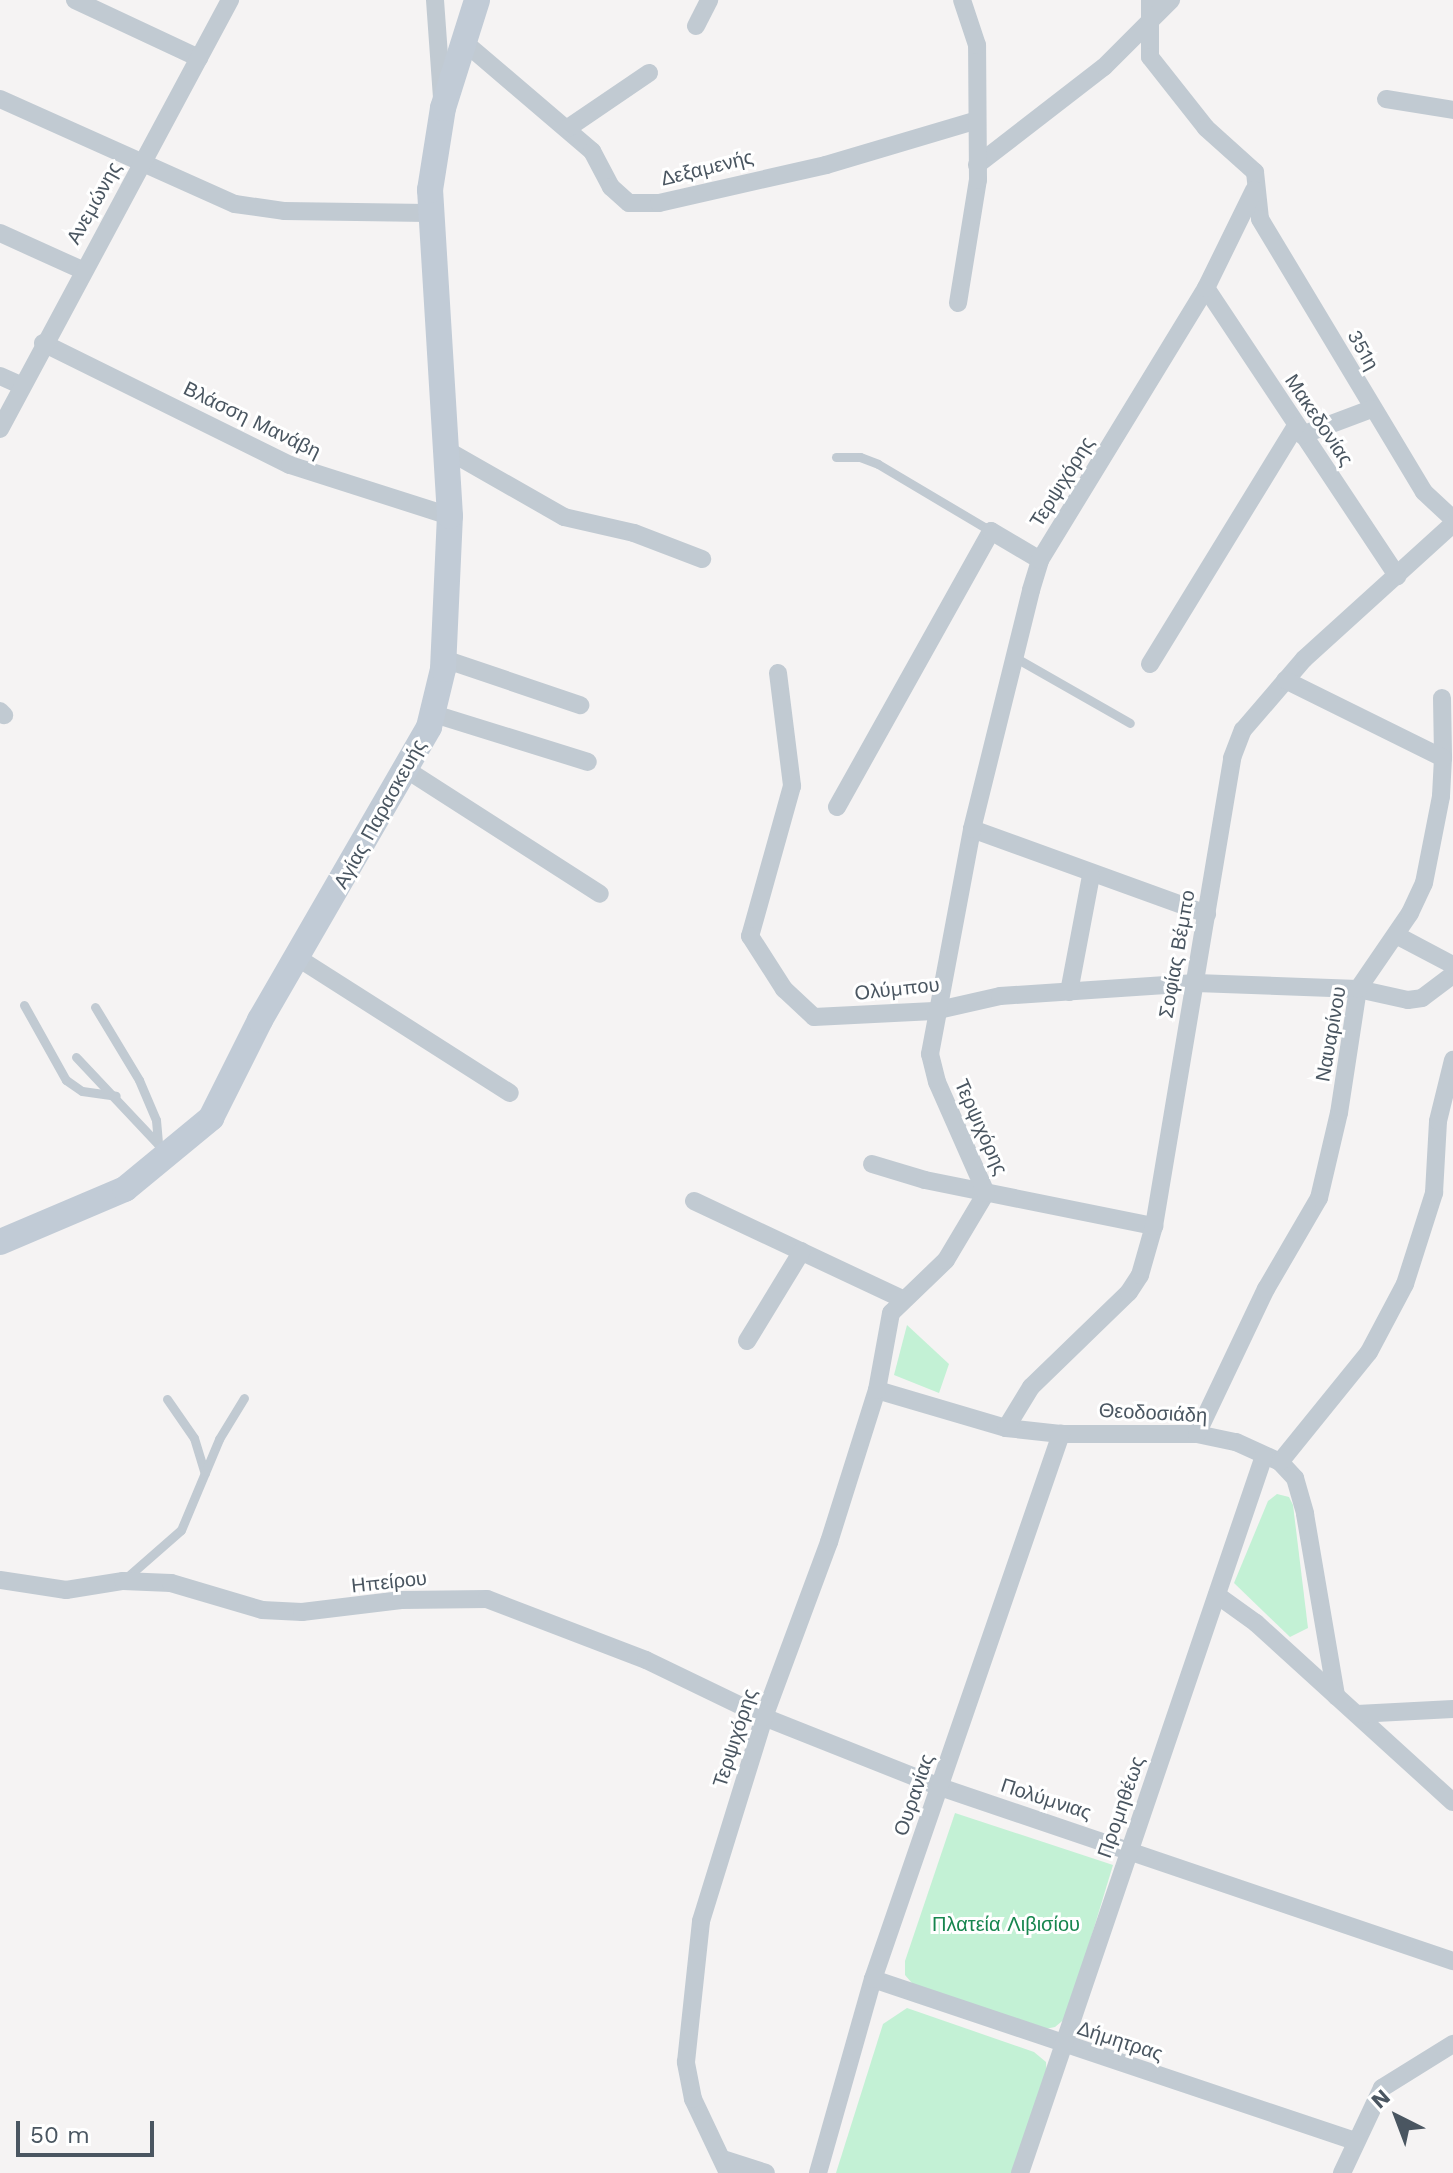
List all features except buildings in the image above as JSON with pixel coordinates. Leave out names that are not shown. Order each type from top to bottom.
[{"type":"street","points":[[75,0],[199,58]]},
{"type":"street","name":"Ανεμώνης","points":[[0,429],[82,270],[230,0]]},
{"type":"street","points":[[435,0],[443,108]]},
{"type":"street","name":"Αγίας Παρασκευής","points":[[0,1242],[107,1198],[221,1105],[260,1020],[407,770],[434,714],[444,659],[450,516],[428,213],[443,108],[477,0]]},
{"type":"street","points":[[696,26],[709,0]]},
{"type":"street","points":[[958,303],[977,165],[977,45],[962,0]]},
{"type":"street","name":"351η","points":[[1150,0],[1150,57],[1166,84],[1206,128],[1249,165],[1260,219],[1371,409],[1433,504],[1453,522]]},
{"type":"street","points":[[977,165],[1104,67],[1171,0]]},
{"type":"street","name":"Δεξαμενής","points":[[463,41],[592,151],[620,197],[644,205],[826,165],[975,121]]},
{"type":"street","points":[[568,128],[649,73]]},
{"type":"street","points":[[0,99],[139,165],[235,204],[284,211],[428,213]]},
{"type":"street","points":[[1386,99],[1453,110]]},
{"type":"street","name":"Τερψιχόρης","points":[[726,2166],[693,2099],[687,2048],[701,1921],[764,1717],[829,1542],[877,1390],[885,1332],[902,1299],[935,1273],[986,1193],[933,1071],[934,1011],[972,829],[1040,560],[1206,288],[1254,190]]},
{"type":"street","points":[[0,233],[82,270]]},
{"type":"street","name":"Μακεδονίας","points":[[1206,288],[1397,576]]},
{"type":"street","name":"Βλάσση Μανάβη","points":[[43,343],[290,465],[450,516]]},
{"type":"street","points":[[0,376],[22,386]]},
{"type":"street","points":[[1150,664],[1299,431],[1371,409]]},
{"type":"street","points":[[445,449],[564,517],[634,533],[702,559]]},
{"type":"street","name":"Σοφίας Βέμπο","points":[[1006,1428],[1031,1387],[1129,1292],[1154,1226],[1236,746],[1285,680],[1453,522]]},
{"type":"street","points":[[837,807],[991,531],[1040,560]]},
{"type":"street","points":[[444,659],[580,705]]},
{"type":"street","name":"Ολύμπου","points":[[778,673],[793,774],[751,928],[752,944],[799,1007],[814,1017],[934,1011],[1000,996],[1196,983],[1358,989],[1408,1000],[1422,998],[1453,975]]},
{"type":"street","points":[[1285,680],[1443,758]]},
{"type":"street","name":"Ναυαρίνου","points":[[1197,1434],[1266,1289],[1319,1198],[1339,1113],[1358,989],[1396,935],[1431,858],[1443,758],[1442,698]]},
{"type":"street","points":[[434,714],[588,762]]},
{"type":"street","points":[[407,770],[600,894]]},
{"type":"street","points":[[972,829],[1091,876],[1207,914]]},
{"type":"street","points":[[1069,992],[1091,876]]},
{"type":"street","points":[[1396,935],[1453,965]]},
{"type":"street","points":[[298,958],[510,1093]]},
{"type":"street","points":[[1336,1696],[1305,1514],[1295,1478],[1272,1459],[1369,1352],[1405,1284],[1423,1243],[1434,1193],[1438,1121],[1453,1060]]},
{"type":"street","points":[[872,1164],[986,1193],[1154,1226]]},
{"type":"street","points":[[694,1201],[902,1299]]},
{"type":"street","points":[[747,1341],[802,1251]]},
{"type":"street","name":"Θεοδοσιάδη","points":[[877,1390],[1006,1428],[1061,1434],[1197,1434],[1236,1442],[1272,1459]]},
{"type":"street","name":"Ουρανίας","points":[[818,2173],[873,1979],[1061,1434]]},
{"type":"street","name":"Προμηθέως","points":[[1020,2173],[1061,2045],[1217,1595],[1272,1459]]},
{"type":"street","name":"Ηπείρου","points":[[0,1580],[66,1590],[123,1581],[171,1583],[262,1610],[302,1612],[401,1600],[487,1599],[646,1660],[764,1717]]},
{"type":"street","points":[[1217,1595],[1357,1714],[1453,1802]]},
{"type":"street","points":[[1357,1714],[1453,1709]]},
{"type":"street","name":"Πολύμνιας","points":[[764,1717],[940,1787],[1453,1961]]},
{"type":"street","name":"Δήμητρας","points":[[873,1979],[1061,2045],[1355,2141]]},
{"type":"street","points":[[1342,2173],[1382,2088],[1453,2044]]},
{"type":"street","points":[[726,2166],[766,2173]]},
{"type":"lane","points":[[836,457],[860,457],[878,464],[929,489],[991,531]]},
{"type":"lane","points":[[1016,658],[1130,723]]},
{"type":"lane","points":[[24,1005],[66,1080],[82,1091],[116,1096]]},
{"type":"lane","points":[[95,1007],[139,1080],[156,1120],[164,1150]]},
{"type":"lane","points":[[76,1057],[164,1150]]},
{"type":"lane","points":[[123,1581],[181,1530],[205,1473],[244,1398]]},
{"type":"lane","points":[[167,1399],[194,1438],[205,1473]]},
{"type":"green space","points":[[907,1325],[949,1364],[939,1393],[894,1375]]},
{"type":"green space","points":[[1277,1494],[1289,1497],[1293,1505],[1308,1628],[1290,1637],[1234,1583],[1268,1501]]},
{"type":"green space","name":"Πλατεία Λιβισίου","points":[[955,1813],[1113,1865],[1067,2017],[1055,2027],[1040,2030],[917,1989],[905,1975],[905,1961]]},
{"type":"green space","points":[[907,2008],[1034,2052],[1046,2062],[1047,2079],[1015,2173],[836,2173],[883,2024]]}]
